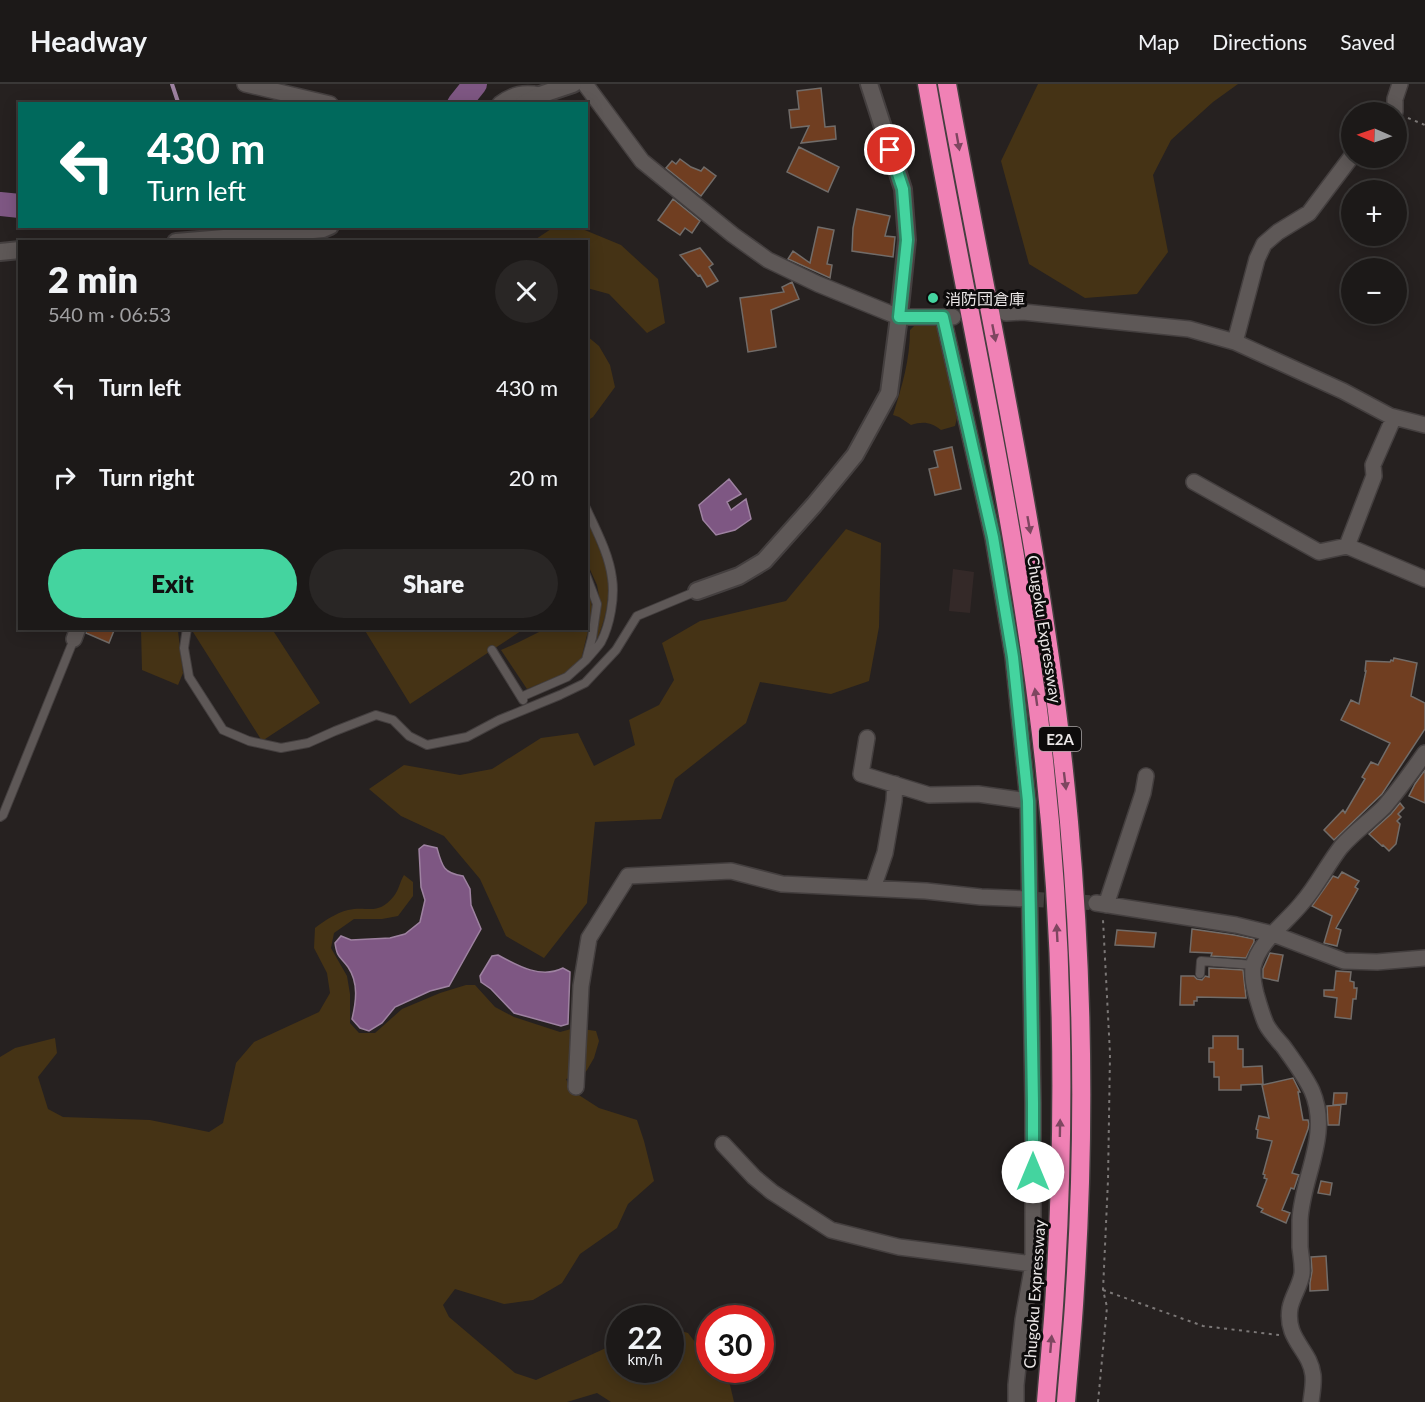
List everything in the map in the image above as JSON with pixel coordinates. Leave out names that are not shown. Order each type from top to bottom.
[{"type":"highway","name":"Chugoku Expressway","points":[[927,84],[945,191],[1001,478],[1037,702],[1050,818],[1061,1053],[1060,1172],[1055,1289],[1046,1402]]},
{"type":"highway","name":"Chugoku Expressway","points":[[947,84],[1017,453],[1055,699],[1069,820],[1078,935],[1081,1057],[1080,1173],[1075,1288],[1066,1402]]},
{"type":"street","points":[[245,84],[322,102]]},
{"type":"street","points":[[526,102],[540,94],[573,84]]},
{"type":"street","points":[[585,84],[642,161],[733,235],[768,260],[818,284],[899,317],[948,317],[993,537],[1013,657],[1028,801],[1033,1264],[1023,1320],[1016,1402]]},
{"type":"street","points":[[697,591],[739,576],[764,561],[814,506],[855,455],[889,393],[907,240],[903,189],[869,84]]},
{"type":"street","points":[[1396,102],[1400,84]]},
{"type":"street","points":[[503,102],[511,96],[527,92],[540,94]]},
{"type":"street","points":[[1235,342],[1257,259],[1264,244],[1278,232],[1310,213],[1343,168]]},
{"type":"street","points":[[200,240],[325,228]]},
{"type":"street","points":[[0,252],[18,250]]},
{"type":"street","points":[[1006,313],[1023,312],[1189,329],[1235,342],[1394,417],[1425,425]]},
{"type":"street","points":[[1347,546],[1374,476],[1373,465],[1394,417]]},
{"type":"street","points":[[1194,482],[1319,552],[1347,546],[1425,579]]},
{"type":"street","points":[[867,738],[861,774],[929,795],[978,794],[1028,801]]},
{"type":"street","points":[[1311,1402],[1313,1374],[1289,1325],[1290,1307],[1302,1277],[1300,1219],[1305,1188],[1317,1147],[1319,1123],[1313,1093],[1307,1081],[1267,1025],[1253,984],[1254,965],[1260,951],[1304,901],[1341,848],[1396,793],[1425,753]]},
{"type":"street","points":[[1146,776],[1143,793],[1101,904],[1236,925],[1273,934],[1344,961],[1377,962],[1425,958]]},
{"type":"street","points":[[873,888],[885,853],[895,784]]},
{"type":"street","points":[[576,1087],[581,986],[589,938],[628,876],[731,871],[782,884],[1029,898]]},
{"type":"street","points":[[723,1144],[754,1177],[772,1192],[831,1230],[899,1247],[1033,1264]]},
{"type":"lane","points":[[521,697],[567,677],[600,644],[607,628],[612,579],[606,557],[588,513]]},
{"type":"lane","points":[[586,660],[597,604],[588,580]]},
{"type":"lane","points":[[187,630],[184,648],[189,677],[224,730],[249,741],[281,748],[308,743],[376,715],[393,720],[409,736],[427,745],[467,737],[499,720],[585,683],[616,650],[637,616],[697,591]]},
{"type":"lane","points":[[0,817],[3,815],[76,634]]},
{"type":"lane","points":[[492,650],[528,708]]},
{"type":"lane","points":[[1200,974],[1200,961],[1254,965]]},
{"type":"path","points":[[1407,118],[1425,125]]},
{"type":"path","points":[[1098,1402],[1107,1307],[1103,1290],[1110,1054],[1101,904]]},
{"type":"path","points":[[1103,1290],[1203,1326],[1293,1337]]},
{"type":"shaded area","points":[[1038,84],[1238,84],[1213,102],[1171,140],[1153,175],[1168,252],[1137,294],[1085,298],[1029,264],[1001,161]]},
{"type":"shaded area","points":[[552,228],[580,228],[621,245],[658,279],[665,323],[647,333],[609,294],[588,288],[588,240],[511,240],[536,239]]},
{"type":"shaded area","points":[[933,322],[939,326],[957,418],[955,426],[941,430],[927,423],[911,425],[893,415],[907,362],[910,330],[915,325]]},
{"type":"shaded area","points":[[588,337],[599,346],[610,365],[615,387],[588,420]]},
{"type":"shaded area","points":[[729,479],[741,494],[727,502],[731,510],[746,499],[751,519],[735,530],[716,535],[703,520],[699,505]]},
{"type":"shaded area","points":[[588,520],[604,560],[608,582],[605,615],[594,646],[600,601],[597,585],[588,565]]},
{"type":"shaded area","points":[[846,529],[881,543],[879,627],[869,681],[831,694],[760,682],[746,723],[675,779],[661,819],[595,822],[587,903],[544,958],[506,936],[480,879],[444,836],[401,816],[369,789],[404,765],[460,775],[492,769],[541,738],[578,733],[594,766],[635,745],[629,720],[659,705],[674,680],[662,643],[700,621],[786,601]]},
{"type":"shaded area","points":[[953,569],[974,572],[970,613],[949,611]]},
{"type":"shaded area","points":[[588,589],[593,610],[581,660],[566,673],[527,689],[501,650],[543,630],[588,630]]},
{"type":"shaded area","points":[[141,630],[178,630],[183,673],[178,685],[142,670]]},
{"type":"shaded area","points":[[197,630],[273,630],[320,703],[262,741],[193,632]]},
{"type":"shaded area","points":[[365,630],[522,630],[410,704]]},
{"type":"shaded area","points":[[424,845],[437,848],[440,860],[447,871],[463,876],[470,889],[471,905],[481,929],[449,986],[430,991],[395,1007],[382,1023],[369,1031],[360,1028],[352,1019],[355,999],[354,979],[338,954],[335,943],[341,936],[351,940],[390,938],[405,934],[420,922],[425,900],[421,887],[419,849]]},
{"type":"shaded area","points":[[404,875],[413,882],[413,896],[398,916],[382,919],[354,919],[334,933],[331,948],[347,976],[350,994],[350,1023],[359,1033],[375,1033],[402,1009],[440,993],[466,985],[475,985],[495,1007],[514,1017],[560,1032],[575,1028],[596,1031],[599,1041],[594,1058],[587,1070],[583,1075],[566,1079],[571,1090],[599,1108],[637,1120],[654,1181],[628,1204],[617,1228],[580,1254],[562,1283],[533,1300],[504,1304],[455,1289],[443,1305],[449,1317],[515,1373],[536,1380],[606,1348],[606,1383],[684,1383],[684,1332],[688,1333],[696,1343],[696,1383],[728,1383],[734,1402],[611,1402],[597,1393],[567,1402],[0,1402],[0,1057],[15,1048],[55,1038],[57,1053],[38,1077],[48,1109],[63,1117],[150,1120],[209,1132],[223,1123],[236,1063],[254,1042],[319,1012],[330,993],[327,973],[314,948],[315,928],[344,911],[382,906],[396,894]]},
{"type":"shaded area","points":[[498,955],[538,972],[563,968],[570,972],[568,1024],[561,1026],[514,1013],[481,982],[480,976],[492,956]]},
{"type":"building","points":[[821,88],[825,127],[835,126],[836,139],[801,143],[809,126],[791,128],[789,110],[799,109],[797,91]]},
{"type":"building","points":[[799,147],[839,167],[828,192],[787,172]]},
{"type":"building","points":[[680,159],[701,171],[704,167],[716,176],[701,196],[666,168],[672,161],[676,164]]},
{"type":"building","points":[[673,199],[700,221],[692,233],[685,228],[680,235],[658,220]]},
{"type":"building","points":[[857,209],[890,216],[885,236],[895,237],[893,257],[852,251]]},
{"type":"building","points":[[818,227],[834,230],[827,264],[832,265],[830,278],[788,259],[793,251],[810,263]]},
{"type":"building","points":[[700,248],[713,264],[709,267],[718,281],[707,287],[700,275],[698,276],[680,255]]},
{"type":"building","points":[[792,282],[799,299],[771,310],[776,347],[748,352],[740,298],[784,292],[782,287]]},
{"type":"building","points":[[952,447],[961,489],[935,495],[929,469],[938,467],[934,451]]},
{"type":"building","points":[[87,630],[114,630],[109,643],[86,633]]},
{"type":"building","points":[[1394,658],[1417,663],[1411,696],[1425,703],[1425,729],[1382,794],[1334,840],[1324,830],[1343,810],[1345,813],[1365,779],[1362,777],[1371,762],[1378,765],[1390,743],[1341,720],[1351,700],[1359,704],[1366,661],[1390,662]]},
{"type":"building","points":[[1425,770],[1425,803],[1409,796]]},
{"type":"building","points":[[1400,803],[1404,808],[1398,814],[1401,817],[1397,821],[1400,824],[1396,844],[1389,851],[1369,834]]},
{"type":"building","points":[[1342,872],[1359,881],[1355,887],[1358,889],[1336,928],[1341,930],[1337,946],[1324,943],[1332,916],[1312,906],[1333,876],[1338,878]]},
{"type":"building","points":[[1192,929],[1254,939],[1254,942],[1246,958],[1190,952]]},
{"type":"building","points":[[1117,930],[1156,933],[1154,947],[1115,945]]},
{"type":"building","points":[[1270,953],[1283,955],[1278,981],[1263,978],[1263,969]]},
{"type":"building","points":[[1209,968],[1243,970],[1246,998],[1197,997],[1194,1005],[1180,1005],[1181,976],[1194,976],[1202,980],[1205,976],[1209,977]]},
{"type":"building","points":[[1336,971],[1351,972],[1350,981],[1354,982],[1354,988],[1357,988],[1356,999],[1353,999],[1351,1019],[1335,1017],[1337,998],[1324,996],[1324,990],[1334,990]]},
{"type":"building","points":[[1213,1036],[1238,1036],[1238,1049],[1243,1049],[1243,1067],[1262,1066],[1263,1084],[1241,1085],[1241,1090],[1219,1090],[1219,1077],[1214,1077],[1214,1062],[1209,1062],[1209,1048],[1213,1048]]},
{"type":"building","points":[[1293,1078],[1300,1092],[1298,1092],[1303,1120],[1308,1120],[1309,1124],[1292,1173],[1299,1175],[1282,1210],[1290,1213],[1286,1223],[1261,1212],[1263,1209],[1257,1206],[1267,1179],[1263,1174],[1272,1141],[1257,1138],[1258,1130],[1256,1129],[1259,1116],[1269,1118],[1262,1085]]},
{"type":"building","points":[[1334,1093],[1347,1093],[1346,1104],[1333,1105]]},
{"type":"building","points":[[1341,1105],[1339,1125],[1328,1125],[1327,1106]]},
{"type":"building","points":[[1321,1181],[1332,1183],[1330,1195],[1318,1193]]},
{"type":"building","points":[[1326,1256],[1328,1290],[1310,1291],[1311,1257]]},
{"type":"waterway","points":[[172,84],[178,102]]},
{"type":"waterway","points":[[461,102],[475,84]]},
{"type":"waterway","points":[[0,204],[18,206]]},
{"type":"tunnel","points":[[1029,899],[1096,903]]},
{"type":"place","name":"消防団倉庫","points":[[933,298]]},
{"type":"route","points":[[890,150],[903,189],[907,240],[899,317],[943,317],[993,537],[1013,657],[1028,801],[1033,1172]]}]
